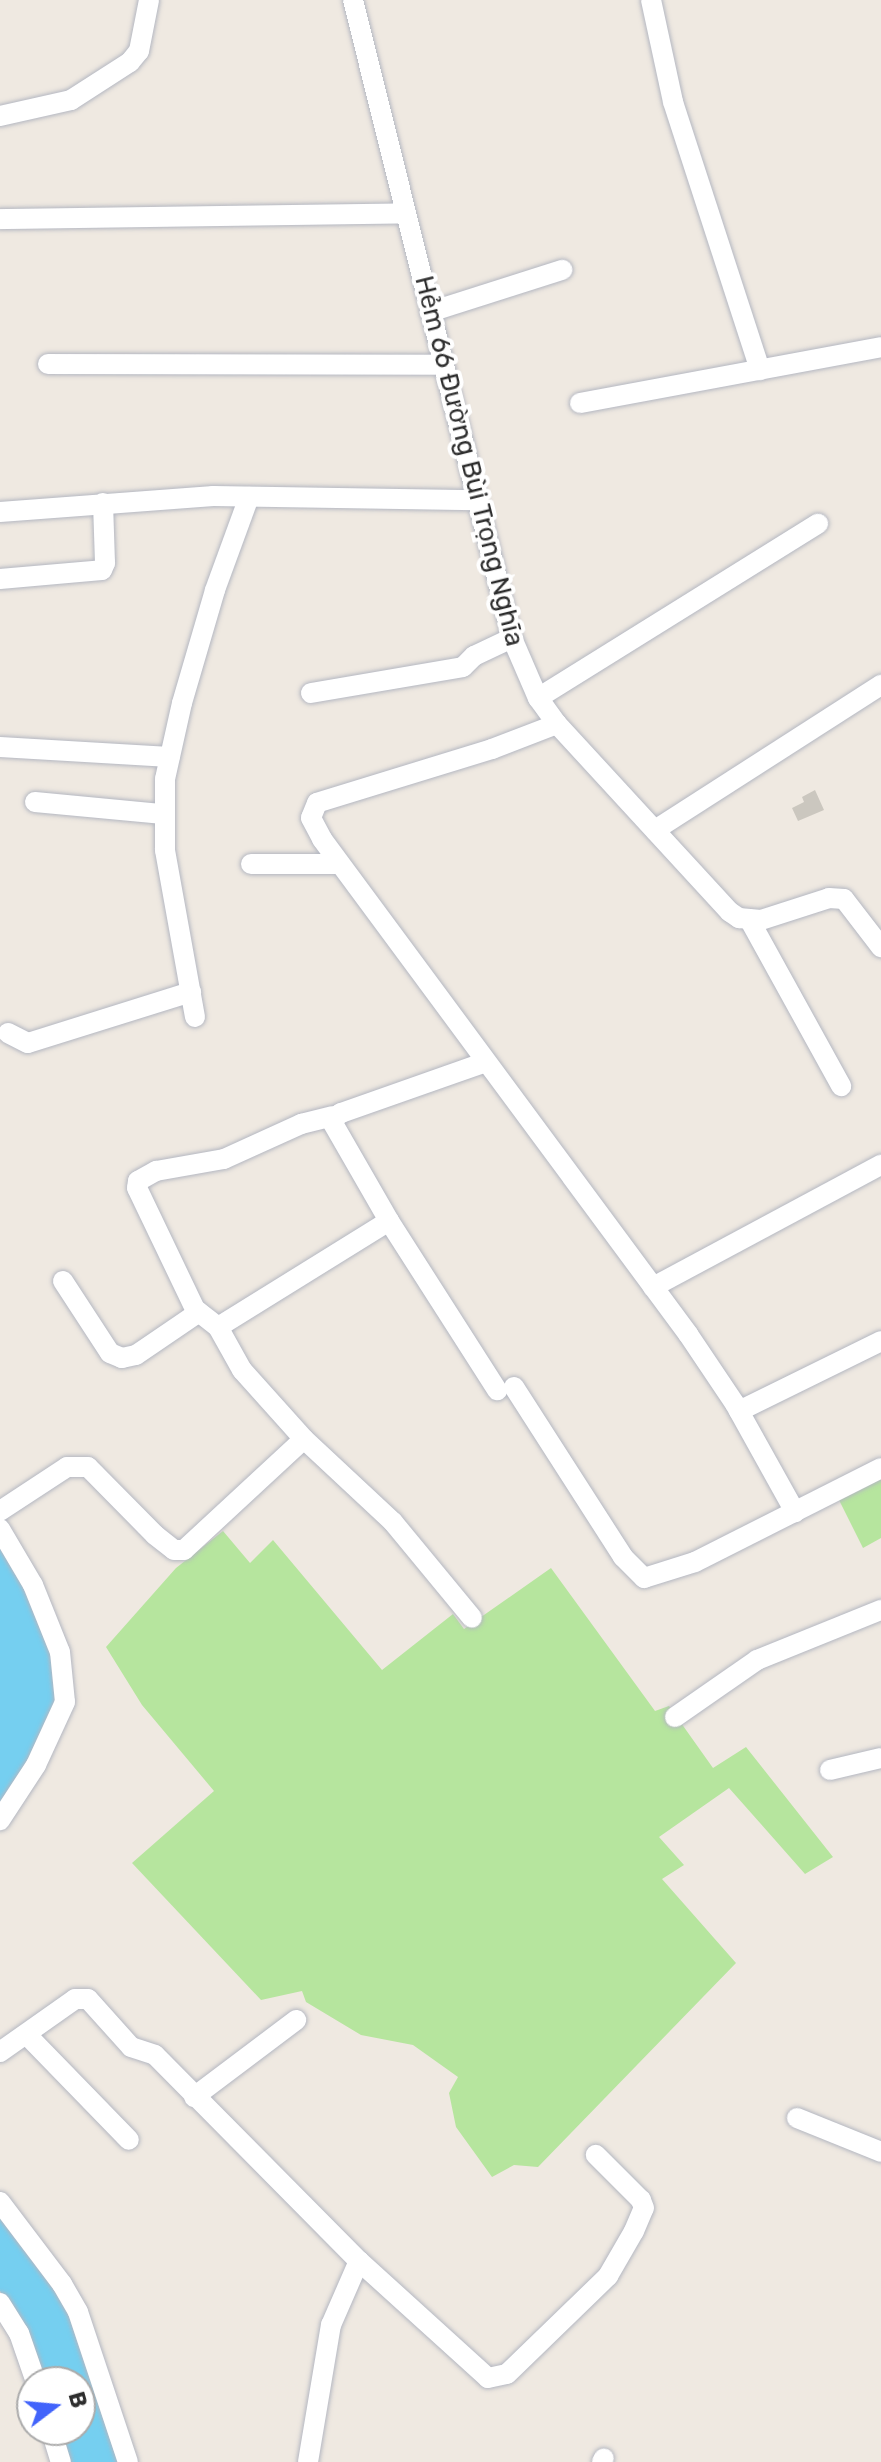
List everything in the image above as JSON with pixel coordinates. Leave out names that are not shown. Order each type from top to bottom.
[{"type":"street","points":[[0,116],[71,100],[124,67],[139,51],[149,0]]},
{"type":"street","name":"Hẻm 66 Đường Bùi Trọng Nghĩa","points":[[353,0],[512,638],[538,698],[557,724],[730,912],[749,919]]},
{"type":"street","points":[[651,0],[673,102],[760,370]]},
{"type":"street","points":[[0,219],[406,213]]},
{"type":"street","points":[[430,312],[562,270]]},
{"type":"street","points":[[580,403],[881,347]]},
{"type":"street","points":[[48,364],[444,365]]},
{"type":"street","points":[[0,512],[103,503],[249,497],[477,500]]},
{"type":"street","points":[[195,1017],[165,850],[163,814],[170,757],[215,590],[249,497]]},
{"type":"street","points":[[0,579],[102,570],[105,563],[103,503]]},
{"type":"street","points":[[538,698],[818,524]]},
{"type":"street","points":[[311,693],[463,667],[474,656],[512,638]]},
{"type":"street","points":[[655,830],[881,685]]},
{"type":"street","points":[[557,724],[492,749],[317,803],[311,818],[340,864],[653,1287],[739,1411],[795,1512]]},
{"type":"street","points":[[0,747],[170,757]]},
{"type":"street","points":[[35,802],[163,814]]},
{"type":"street","points":[[251,864],[340,864]]},
{"type":"street","points":[[749,919],[761,920],[829,898],[844,899],[881,947]]},
{"type":"street","points":[[749,919],[841,1086]]},
{"type":"street","points":[[8,1033],[28,1043],[191,992]]},
{"type":"street","points":[[472,1618],[393,1522],[304,1439],[242,1370],[218,1327],[199,1312],[164,1248],[137,1188],[138,1181],[156,1171],[224,1159],[301,1124],[486,1062]]},
{"type":"street","points":[[332,1116],[331,1120],[389,1221],[623,1557],[644,1578],[695,1562],[881,1468]]},
{"type":"street","points":[[653,1287],[881,1165]]},
{"type":"street","points":[[218,1327],[389,1221]]},
{"type":"street","points":[[63,1281],[110,1353],[122,1358],[136,1355],[199,1312]]},
{"type":"street","points":[[739,1411],[881,1341]]},
{"type":"street","points":[[0,1511],[67,1467],[88,1467],[155,1535],[174,1550],[184,1550],[304,1439]]},
{"type":"street","points":[[0,1529],[33,1585],[60,1652],[65,1702],[36,1765],[0,1820]]},
{"type":"street","points":[[675,1717],[757,1660],[881,1610]]},
{"type":"street","points":[[830,1770],[881,1758]]},
{"type":"street","points":[[0,2052],[75,1999],[88,1999],[131,2047],[155,2055],[359,2261],[488,2378],[507,2374],[608,2276],[644,2208],[641,2200],[596,2155]]},
{"type":"street","points":[[194,2097],[296,2020]]},
{"type":"street","points":[[27,2035],[129,2140]]},
{"type":"street","points":[[797,2118],[881,2152]]},
{"type":"street","points":[[0,2202],[62,2284],[78,2312],[128,2462]]},
{"type":"street","points":[[308,2462],[331,2325],[359,2261]]},
{"type":"street","points":[[0,2303],[19,2333],[30,2366]]},
{"type":"green space","points":[[881,1474],[881,1538],[863,1548],[837,1496]]},
{"type":"green space","points":[[223,1531],[250,1563],[273,1540],[382,1670],[453,1614],[464,1629],[551,1568],[655,1711],[669,1706],[713,1768],[746,1747],[833,1857],[805,1874],[729,1788],[659,1837],[684,1865],[662,1879],[736,1963],[538,2167],[514,2165],[492,2177],[456,2127],[449,2093],[458,2077],[413,2045],[361,2035],[306,2002],[302,1991],[261,2000],[132,1863],[214,1791],[142,1705],[106,1647],[176,1568]]},
{"type":"water","points":[[0,1543],[26,1587],[53,1653],[58,1700],[30,1761],[0,1807]]},
{"type":"water","points":[[0,2213],[72,2316],[89,2366],[37,2366],[25,2331],[0,2291]]},
{"type":"water","points":[[96,2388],[121,2462],[68,2462],[63,2446],[96,2446]]},
{"type":"building","points":[[815,790],[824,810],[798,821],[792,808],[804,802],[802,797]]}]
